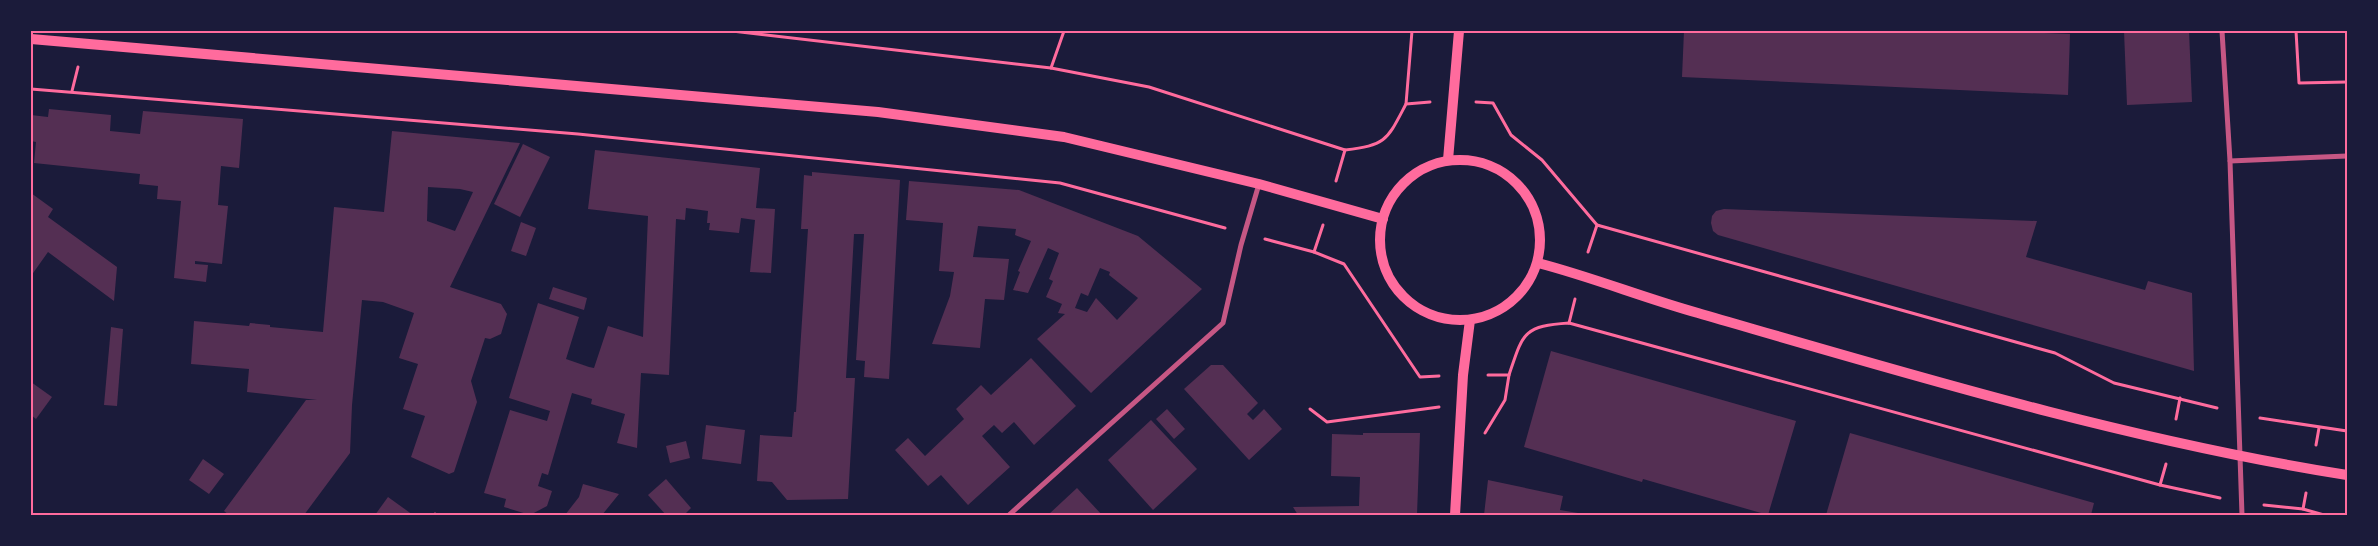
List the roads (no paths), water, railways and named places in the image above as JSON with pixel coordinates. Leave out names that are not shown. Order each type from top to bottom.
[{"type":"main road","points":[[1448,160],[1459,31]]},
{"type":"main road","points":[[31,39],[878,112],[1064,137],[1259,184],[1383,219]]},
{"type":"main road","points":[[1448,160],[1475,161],[1500,170],[1521,187],[1535,210],[1541,236],[1538,263],[1528,284],[1512,301],[1492,313],[1470,320],[1444,318],[1420,309],[1400,292],[1386,270],[1380,245],[1383,219],[1392,198],[1407,180],[1426,167],[1448,160]]},
{"type":"main road","points":[[1538,263],[1581,274],[1695,312],[2062,416],[2239,456],[2347,475]]},
{"type":"main road","points":[[1455,515],[1463,375],[1470,320]]},
{"type":"street","points":[[2222,31],[2230,161],[2237,414],[2242,515]]},
{"type":"street","points":[[2230,161],[2347,156]]},
{"type":"street","points":[[1008,515],[1223,323],[1259,184]]}]
